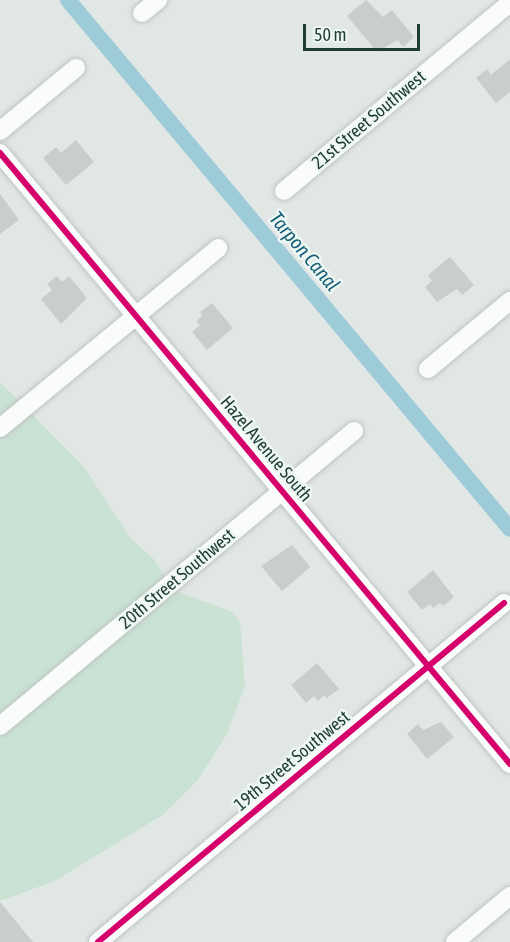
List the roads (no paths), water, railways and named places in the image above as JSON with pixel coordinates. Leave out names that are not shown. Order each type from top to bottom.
[{"type":"street","points":[[142,13],[158,0]]},
{"type":"street","name":"21st Street Southwest","points":[[284,191],[510,3]]},
{"type":"street","points":[[0,131],[76,68]]},
{"type":"street","name":"Hazel Avenue South","points":[[0,153],[510,764]]},
{"type":"street","points":[[0,428],[218,248]]},
{"type":"street","points":[[428,369],[510,301]]},
{"type":"street","name":"20th Street Southwest","points":[[0,726],[354,431]]},
{"type":"street","name":"19th Street Southwest","points":[[98,942],[504,603]]},
{"type":"street","points":[[455,942],[510,896]]},
{"type":"waterway","name":"Tarpon Canal","points":[[68,0],[510,529]]}]
